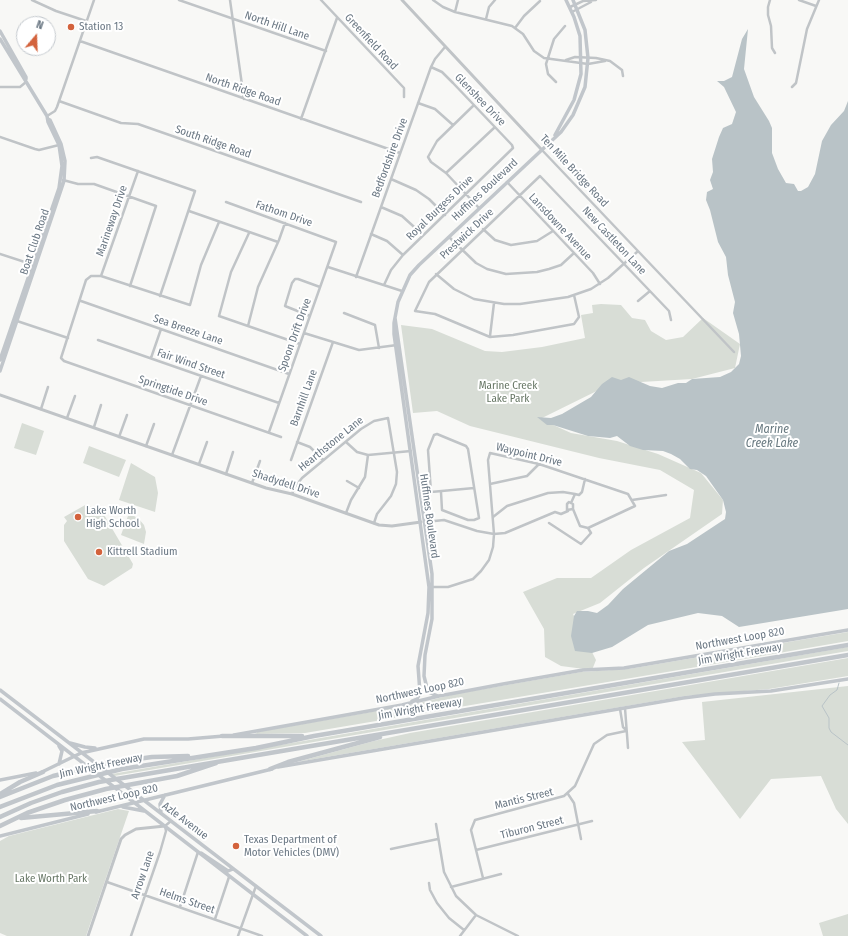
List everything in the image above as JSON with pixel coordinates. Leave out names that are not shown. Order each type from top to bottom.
[{"type":"highway","name":"Jim Wright Freeway","points":[[0,807],[39,790],[82,777],[848,645]]},
{"type":"highway","name":"Jim Wright Freeway","points":[[0,817],[31,803],[62,792],[99,782],[848,655]]},
{"type":"highway","points":[[270,769],[288,762],[379,737],[404,733],[408,730]]},
{"type":"highway","points":[[222,736],[314,736]]},
{"type":"highway","points":[[0,796],[54,776],[108,763],[152,757],[183,756],[194,758]]},
{"type":"highway","points":[[0,826],[65,800],[106,789],[177,776],[214,765],[220,761]]},
{"type":"highway","points":[[0,796],[20,782],[43,772]]},
{"type":"highway","points":[[15,819],[97,811]]},
{"type":"main road","name":"Huffines Boulevard","points":[[553,137],[577,94],[582,63],[580,36],[572,12],[566,0]]},
{"type":"main road","name":"Huffines Boulevard","points":[[439,696],[432,695],[426,688],[424,676],[425,654],[432,619],[431,587],[394,323],[402,291],[410,275],[566,126],[577,108],[585,87],[588,58],[585,30],[578,9],[573,0]]},
{"type":"main road","name":"Boat Club Road","points":[[0,31],[50,120],[61,144],[65,161],[62,180],[0,371]]},
{"type":"main road","name":"Boat Club Road","points":[[0,39],[23,79],[27,81]]},
{"type":"main road","name":"Boat Club Road","points":[[47,117],[59,144],[62,180]]},
{"type":"main road","name":"Boat Club Road","points":[[0,360],[34,266]]},
{"type":"main road","points":[[8,346],[19,310],[18,308]]},
{"type":"main road","name":"Huffines Boulevard","points":[[402,705],[419,696],[417,674],[431,587]]},
{"type":"main road","name":"Northwest Loop 820","points":[[0,780],[43,772],[81,753],[144,739],[188,739],[222,736],[402,705],[439,696],[583,670],[624,668],[848,630]]},
{"type":"main road","points":[[420,654],[425,654]]},
{"type":"main road","name":"Northwest Loop 820","points":[[0,836],[270,769],[696,696],[771,691],[848,679]]},
{"type":"main road","name":"Azle Avenue","points":[[0,690],[322,936]]},
{"type":"main road","name":"Azle Avenue","points":[[0,699],[307,936]]},
{"type":"main road","points":[[66,741],[85,748],[98,749]]},
{"type":"main road","points":[[59,745],[62,751],[59,764]]},
{"type":"main road","points":[[162,814],[160,804],[165,795]]},
{"type":"main road","points":[[118,807],[147,811]]},
{"type":"main road","points":[[198,852],[205,854],[228,871],[233,869]]},
{"type":"main road","points":[[284,919],[289,911]]},
{"type":"street","points":[[32,0],[56,11],[86,21]]},
{"type":"street","points":[[47,117],[55,111],[94,0]]},
{"type":"street","name":"North Hill Lane","points":[[179,0],[326,51]]},
{"type":"street","points":[[230,0],[244,99]]},
{"type":"street","name":"Greenfield Road","points":[[321,0],[404,88],[404,97]]},
{"type":"street","name":"Ten Mile Bridge Road","points":[[402,0],[638,252],[734,352]]},
{"type":"street","points":[[433,0],[442,7],[455,12],[486,19],[515,28],[523,34],[534,51],[547,59],[566,60],[588,64],[605,61]]},
{"type":"street","points":[[455,12],[458,0]]},
{"type":"street","points":[[486,19],[489,7],[495,0]]},
{"type":"street","points":[[570,7],[575,4],[595,0]]},
{"type":"street","points":[[572,12],[595,0]]},
{"type":"street","points":[[770,0],[768,15],[771,26],[772,48],[775,53]]},
{"type":"street","points":[[799,0],[816,6]]},
{"type":"street","points":[[792,87],[796,83],[807,29],[819,0]]},
{"type":"street","points":[[515,28],[520,19],[540,1]]},
{"type":"street","points":[[301,119],[338,18]]},
{"type":"street","points":[[556,82],[550,78],[546,72],[547,59],[556,35],[565,26]]},
{"type":"street","name":"North Ridge Road","points":[[80,41],[400,154]]},
{"type":"street","name":"Bedfordshire Drive","points":[[356,277],[431,67],[435,59],[445,47]]},
{"type":"street","points":[[566,60],[588,58],[605,61],[615,64],[622,72],[623,76]]},
{"type":"street","name":"Glenshee Drive","points":[[431,67],[447,76],[513,148]]},
{"type":"street","points":[[0,87],[20,87],[27,81]]},
{"type":"street","name":"South Ridge Road","points":[[59,101],[121,123],[138,124],[361,202]]},
{"type":"street","points":[[418,103],[439,112],[453,125]]},
{"type":"street","points":[[474,105],[437,141],[428,157],[431,162],[446,173],[479,208]]},
{"type":"street","points":[[446,173],[495,127]]},
{"type":"street","points":[[0,137],[39,150],[59,144]]},
{"type":"street","name":"Royal Burgess Drive","points":[[384,285],[391,270],[403,255],[513,148]]},
{"type":"street","points":[[91,158],[97,158],[138,171],[195,192],[160,296]]},
{"type":"street","name":"Marineway Drive","points":[[101,276],[138,171]]},
{"type":"street","name":"Prestwick Drive","points":[[490,337],[435,314],[415,311],[426,286],[436,274],[540,176]]},
{"type":"street","name":"New Castleton Lane","points":[[540,176],[670,312],[671,320]]},
{"type":"street","points":[[391,179],[416,190],[429,198],[445,215]]},
{"type":"street","points":[[62,180],[78,184],[94,184],[156,206],[130,286]]},
{"type":"street","name":"Lansdowne Avenue","points":[[507,182],[593,273],[600,284]]},
{"type":"street","name":"Fathom Drive","points":[[226,202],[336,242]]},
{"type":"street","points":[[381,207],[402,216],[423,235]]},
{"type":"street","points":[[189,211],[278,242]]},
{"type":"street","points":[[17,321],[68,338],[81,301],[86,280],[91,276],[101,276],[189,305],[201,265],[219,222]]},
{"type":"street","points":[[248,326],[258,287],[285,223]]},
{"type":"street","points":[[483,229],[495,240],[511,245],[537,241],[553,231]]},
{"type":"street","points":[[249,233],[231,272],[219,316],[300,344]]},
{"type":"street","points":[[371,234],[387,241],[403,255]]},
{"type":"street","points":[[449,237],[476,263],[487,269],[506,274],[537,272],[561,265],[574,253]]},
{"type":"street","name":"Spoon Drift Drive","points":[[269,432],[336,242]]},
{"type":"street","points":[[436,274],[454,289],[467,296],[494,303],[512,305],[574,296],[600,284],[638,252]]},
{"type":"street","points":[[0,254],[34,266]]},
{"type":"street","points":[[328,267],[402,291]]},
{"type":"street","points":[[310,316],[285,306],[293,281],[296,279],[320,287]]},
{"type":"street","points":[[638,301],[650,291]]},
{"type":"street","points":[[494,303],[490,337],[541,331],[574,324],[579,317],[574,296]]},
{"type":"street","name":"Sea Breeze Lane","points":[[81,301],[289,374]]},
{"type":"street","points":[[344,312],[375,325],[379,348]]},
{"type":"street","points":[[151,358],[161,329]]},
{"type":"street","points":[[304,332],[359,350],[398,345]]},
{"type":"street","name":"Springtide Drive","points":[[68,338],[61,358],[64,361],[281,437]]},
{"type":"street","name":"Fair Wind Street","points":[[98,340],[279,403]]},
{"type":"street","name":"Barnhill Lane","points":[[291,460],[333,342]]},
{"type":"street","points":[[172,455],[201,376]]},
{"type":"street","points":[[41,409],[48,387]]},
{"type":"street","name":"Shadydell Drive","points":[[0,395],[252,483],[292,494],[374,523],[392,526],[444,520],[460,524],[477,532],[494,534],[505,533],[555,512],[561,514],[573,509]]},
{"type":"street","points":[[67,418],[75,396]]},
{"type":"street","points":[[94,428],[101,405]]},
{"type":"street","points":[[119,436],[127,415]]},
{"type":"street","name":"Hearthstone Lane","points":[[292,494],[298,482],[323,460],[368,424],[379,419],[388,418],[394,453]]},
{"type":"street","points":[[146,446],[154,424]]},
{"type":"street","name":"Huffines Boulevard","points":[[441,492],[431,492],[428,450],[434,435],[437,434],[466,446],[474,488]]},
{"type":"street","points":[[199,464],[207,442]]},
{"type":"street","points":[[297,442],[310,448],[323,460]]},
{"type":"street","points":[[346,442],[357,452],[368,455],[413,450]]},
{"type":"street","points":[[226,474],[233,452]]},
{"type":"street","points":[[374,523],[377,514],[391,496],[396,484],[394,453]]},
{"type":"street","name":"Waypoint Drive","points":[[431,587],[462,584],[476,576],[489,560],[494,547],[488,460],[490,453],[539,464],[585,479],[628,494],[632,500]]},
{"type":"street","points":[[346,513],[351,500],[365,477],[368,455]]},
{"type":"street","points":[[252,483],[260,461]]},
{"type":"street","points":[[490,484],[527,476],[539,464]]},
{"type":"street","points":[[493,518],[507,506],[548,493],[563,492],[579,495],[582,492],[585,479]]},
{"type":"street","points":[[347,481],[359,488]]},
{"type":"street","points":[[474,488],[479,518],[468,520],[442,510],[441,492],[474,488]]},
{"type":"street","points":[[568,511],[566,505],[571,503],[574,494]]},
{"type":"street","points":[[571,503],[574,505],[573,509],[580,526],[588,528],[635,506],[632,500],[666,495]]},
{"type":"street","points":[[549,523],[581,544],[591,533],[588,528]]},
{"type":"street","points":[[625,708],[628,748]]},
{"type":"street","points":[[620,709],[623,727],[626,731]]},
{"type":"street","name":"Mantis Street","points":[[483,878],[472,830],[474,822],[477,819],[553,801],[568,794],[575,786],[594,744],[607,734],[626,731]]},
{"type":"street","points":[[568,794],[574,803],[581,839]]},
{"type":"street","points":[[88,936],[121,839],[125,834],[136,829],[165,826],[171,821]]},
{"type":"street","name":"Tiburon Street","points":[[476,850],[592,821]]},
{"type":"street","points":[[436,824],[444,872],[451,887],[462,903],[476,915],[518,936]]},
{"type":"street","name":"Arrow Lane","points":[[130,936],[160,852],[166,831],[165,826]]},
{"type":"street","points":[[391,849],[438,839]]},
{"type":"street","points":[[180,907],[198,852]]},
{"type":"street","points":[[451,887],[501,874]]},
{"type":"street","points":[[215,919],[229,877]]},
{"type":"street","name":"Helms Street","points":[[107,882],[262,936]]},
{"type":"street","points":[[429,883],[430,890],[437,903],[449,918],[464,930]]},
{"type":"street","points":[[238,936],[256,886]]},
{"type":"street","points":[[460,936],[476,915]]},
{"type":"green space","name":"Marine Creek Lake Park","points":[[592,305],[621,305],[632,318],[645,320],[651,331],[666,340],[683,337],[703,318],[740,344],[735,368],[692,379],[641,382],[617,381],[540,419],[571,433],[617,441],[658,454],[701,473],[723,500],[722,514],[644,568],[600,603],[573,614],[596,660],[592,670],[561,666],[545,657],[544,629],[523,592],[557,578],[591,578],[631,550],[690,518],[694,490],[660,470],[599,458],[470,426],[437,411],[413,413],[401,325],[432,329],[485,351],[502,352],[542,347],[585,338],[581,315],[593,313]]},
{"type":"green space","points":[[22,423],[44,431],[36,455],[14,448]]},
{"type":"green space","points":[[89,446],[126,460],[119,477],[83,463]]},
{"type":"green space","points":[[131,463],[155,477],[158,493],[155,512],[119,500]]},
{"type":"green space","name":"Kittrell Stadium","points":[[87,504],[89,507],[95,506],[100,508],[133,564],[132,568],[104,586],[88,579],[64,541],[64,525],[67,521],[64,517]]},
{"type":"green space","points":[[129,513],[139,519],[144,525],[146,532],[144,544],[121,535]]},
{"type":"green space","points":[[848,632],[848,641],[750,658],[305,733],[254,734],[257,732],[411,705],[455,694],[581,672],[628,669]]},
{"type":"green space","points":[[848,647],[848,651],[114,776],[112,774]]},
{"type":"green space","points":[[848,658],[848,676],[769,689],[685,696],[297,762],[374,741],[410,733]]},
{"type":"green space","points":[[848,686],[848,824],[836,809],[821,776],[771,779],[740,819],[682,742],[705,740],[702,702]]},
{"type":"green space","name":"Lake Worth Park","points":[[118,809],[129,811],[86,936],[7,936],[0,933],[0,841],[9,836]]},
{"type":"green space","points":[[848,914],[848,936],[823,936],[819,923]]},
{"type":"water","name":"Marine Creek Lake","points":[[748,29],[744,69],[754,97],[772,128],[772,153],[778,169],[786,183],[794,184],[798,191],[808,187],[815,174],[822,141],[831,125],[844,111],[848,101],[848,609],[739,627],[722,616],[698,613],[648,625],[612,647],[592,653],[575,651],[571,636],[574,616],[577,611],[597,613],[608,605],[623,589],[669,551],[687,544],[725,519],[726,512],[723,500],[706,476],[697,470],[690,469],[680,459],[671,454],[663,451],[643,450],[630,446],[617,436],[610,438],[588,436],[553,425],[547,425],[537,417],[551,418],[562,414],[591,397],[602,384],[612,377],[621,380],[629,377],[650,386],[662,388],[678,383],[686,383],[692,379],[720,377],[731,372],[739,364],[741,356],[739,334],[733,313],[735,302],[728,275],[726,257],[718,242],[706,200],[707,192],[713,189],[710,180],[713,172],[712,159],[719,137],[723,128],[732,124],[736,112],[724,87],[717,81],[724,81],[732,77],[742,39]]},
{"type":"waterway","points":[[839,683],[837,690],[830,695],[822,706],[829,718],[829,728],[831,732],[848,745]]},
{"type":"place","name":"Station 13","points":[[71,27]]},
{"type":"place","name":"Lake Worth High School","points":[[78,517]]},
{"type":"place","name":"Kittrell Stadium","points":[[99,552]]},
{"type":"place","name":"Texas Department of Motor Vehicles (DMV)","points":[[236,846]]}]
